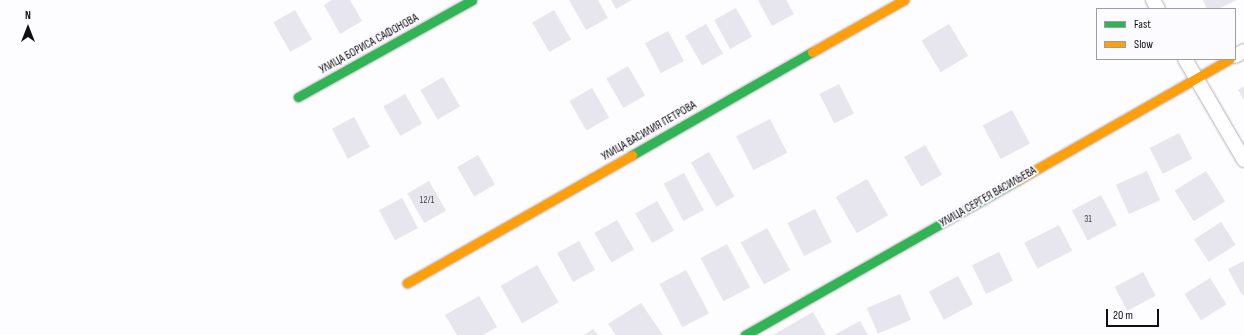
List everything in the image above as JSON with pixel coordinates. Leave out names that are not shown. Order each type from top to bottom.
[{"type":"street","name":"УЛИЦА БОРИСА САФОНОВА","points":[[298,97],[472,0]]},
{"type":"street","name":"УЛИЦА ВАСИЛИЯ ПЕТРОВА","points":[[407,283],[904,0]]},
{"type":"street","points":[[1186,60],[1196,79],[1244,160]]},
{"type":"street","name":"УЛИЦА СЕРГЕЯ ВАСИЛЬЕВА","points":[[745,335],[1228,60]]},
{"type":"building","points":[[332,0],[350,0],[362,21],[340,34],[324,5]]},
{"type":"building","points":[[569,0],[598,0],[608,18],[586,30]]},
{"type":"building","points":[[611,0],[632,0],[616,9]]},
{"type":"building","points":[[758,0],[786,0],[794,14],[772,26]]},
{"type":"building","points":[[1203,0],[1237,0],[1220,8],[1207,8]]},
{"type":"building","points":[[736,8],[752,37],[730,49],[714,20]]},
{"type":"building","points":[[295,10],[312,39],[290,52],[273,22]]},
{"type":"building","points":[[554,10],[571,39],[549,52],[532,22]]},
{"type":"building","points":[[706,24],[723,53],[702,65],[685,36]]},
{"type":"building","points":[[949,24],[968,56],[941,72],[922,40]]},
{"type":"building","points":[[668,31],[684,61],[661,73],[645,43]]},
{"type":"building","points":[[628,66],[645,95],[623,108],[606,78]]},
{"type":"building","points":[[443,77],[460,106],[437,119],[420,90]]},
{"type":"building","points":[[839,84],[854,113],[834,123],[819,94]]},
{"type":"building","points":[[1244,86],[1244,100],[1238,90]]},
{"type":"building","points":[[592,88],[609,117],[586,130],[569,101]]},
{"type":"building","points":[[405,94],[422,123],[400,136],[383,106]]},
{"type":"building","points":[[1012,110],[1030,144],[1001,159],[983,125]]},
{"type":"building","points":[[354,117],[370,147],[348,159],[332,129]]},
{"type":"building","points":[[770,119],[787,153],[753,170],[736,136]]},
{"type":"building","points":[[1179,133],[1192,159],[1163,174],[1150,148]]},
{"type":"building","points":[[925,145],[942,174],[921,186],[904,157]]},
{"type":"building","points":[[709,152],[734,196],[716,207],[691,162]]},
{"type":"building","points":[[478,155],[495,184],[474,196],[457,167]]},
{"type":"building","points":[[1147,171],[1160,200],[1129,214],[1116,185]]},
{"type":"building","points":[[1206,171],[1225,202],[1194,221],[1175,191]]},
{"type":"building","points":[[684,173],[704,210],[683,221],[664,184]]},
{"type":"building","points":[[867,179],[888,215],[857,233],[836,197]]},
{"type":"building","points":[[429,181],[446,210],[424,223],[407,194]]},
{"type":"building","points":[[1101,195],[1117,225],[1088,241],[1072,210]]},
{"type":"building","points":[[402,198],[418,228],[395,240],[379,210]]},
{"type":"building","points":[[657,201],[674,230],[652,243],[635,214]]},
{"type":"building","points":[[815,209],[832,242],[804,256],[787,223]]},
{"type":"building","points":[[617,220],[634,249],[611,262],[594,233]]},
{"type":"building","points":[[1221,222],[1236,245],[1209,262],[1194,239]]},
{"type":"building","points":[[1059,225],[1072,251],[1037,269],[1024,243]]},
{"type":"building","points":[[767,228],[790,270],[764,285],[741,243]]},
{"type":"building","points":[[579,241],[595,270],[573,282],[557,253]]},
{"type":"building","points":[[727,244],[750,287],[724,301],[701,258]]},
{"type":"building","points":[[999,252],[1013,281],[986,294],[972,265]]},
{"type":"building","points":[[1244,261],[1244,294],[1242,295],[1228,269]]},
{"type":"building","points":[[537,265],[558,302],[522,323],[501,286]]},
{"type":"building","points":[[686,270],[709,313],[683,327],[660,284]]},
{"type":"building","points":[[1143,272],[1156,296],[1127,311],[1115,287]]},
{"type":"building","points":[[958,276],[973,304],[944,320],[929,291]]},
{"type":"building","points":[[1210,278],[1226,304],[1201,320],[1185,294]]},
{"type":"building","points":[[900,294],[911,320],[878,334],[867,308]]},
{"type":"building","points":[[479,296],[497,327],[483,335],[457,335],[445,315]]},
{"type":"building","points":[[641,303],[663,335],[616,335],[608,324]]},
{"type":"building","points":[[813,312],[826,335],[773,335]]},
{"type":"building","points":[[860,321],[868,335],[834,335]]},
{"type":"building","points":[[593,329],[598,335],[584,335]]},
{"type":"traffic: fast","points":[[298,97],[472,0]]},
{"type":"traffic: fast","points":[[632,155],[812,52]]},
{"type":"traffic: fast","points":[[745,335],[1016,181]]},
{"type":"traffic: slow","points":[[812,52],[904,0]]},
{"type":"traffic: slow","points":[[1016,181],[1228,60]]},
{"type":"traffic: slow","points":[[407,283],[632,155]]}]
